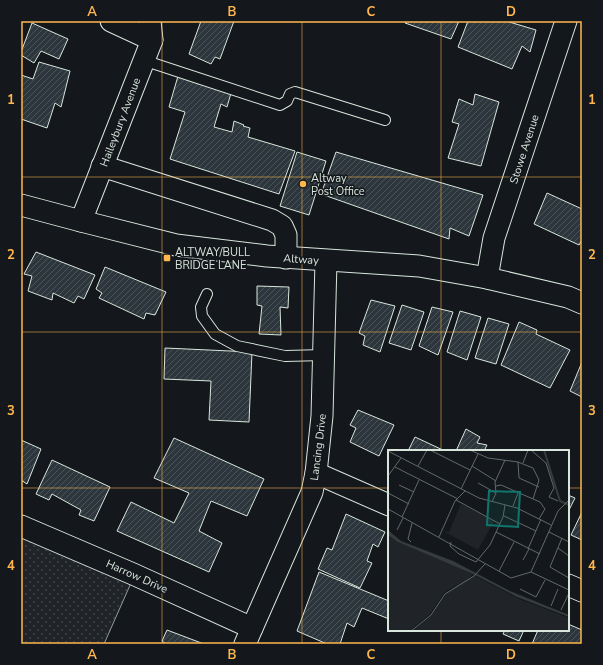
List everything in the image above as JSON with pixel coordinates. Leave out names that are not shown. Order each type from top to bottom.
[{"type":"street","points":[[111,21],[151,30]]},
{"type":"street","name":"Stowe Avenue","points":[[487,278],[494,238],[566,21]]},
{"type":"street","name":"Haileybury Avenue","points":[[81,221],[143,60],[151,30]]},
{"type":"street","points":[[102,166],[272,220],[282,226],[286,235],[286,258]]},
{"type":"street","name":"Altway","points":[[21,205],[176,245],[286,258],[419,266],[487,278],[568,297],[582,303]]},
{"type":"street","name":"Lancing Drive","points":[[248,636],[312,492],[316,473],[322,416],[326,260]]},
{"type":"street","points":[[316,473],[388,505]]},
{"type":"street","name":"Harrow Drive","points":[[21,526],[140,577],[248,636]]},
{"type":"street","points":[[569,585],[582,591]]},
{"type":"lane","points":[[143,60],[280,105],[287,101],[290,94],[295,92],[385,120]]},
{"type":"lane","points":[[207,294],[201,307],[202,316],[215,334],[237,346],[285,356],[324,355]]},
{"type":"shaded area","points":[[21,533],[131,583],[104,644],[21,644]]},
{"type":"building","points":[[201,21],[234,21],[220,59],[215,57],[211,64],[189,54]]},
{"type":"building","points":[[406,21],[459,21],[451,39],[405,23]]},
{"type":"building","points":[[468,21],[506,21],[536,30],[530,52],[522,46],[512,69],[458,47]]},
{"type":"building","points":[[32,23],[68,39],[59,59],[41,51],[34,63],[21,55]]},
{"type":"building","points":[[39,62],[70,71],[61,107],[55,103],[47,128],[21,119],[21,75],[33,79]]},
{"type":"building","points":[[178,76],[231,93],[227,107],[221,104],[214,127],[232,132],[234,121],[250,128],[248,137],[295,151],[279,194],[170,159],[185,112],[169,107]]},
{"type":"building","points":[[475,94],[499,102],[481,166],[448,158],[459,124],[452,122],[459,99],[473,105]]},
{"type":"building","name":"Altway Post Office","points":[[297,152],[326,161],[309,215],[280,206]]},
{"type":"building","points":[[336,152],[483,195],[469,236],[450,228],[449,239],[321,194]]},
{"type":"building","points":[[547,193],[582,209],[582,240],[579,245],[534,224]]},
{"type":"building","points":[[36,252],[95,275],[84,299],[78,296],[74,303],[53,293],[52,300],[28,291],[32,276],[24,274]]},
{"type":"building","points":[[105,267],[166,292],[155,315],[146,313],[144,319],[99,298],[102,293],[96,289]]},
{"type":"building","points":[[257,286],[289,287],[288,308],[280,307],[281,335],[259,334],[262,306],[257,305]]},
{"type":"building","points":[[371,300],[395,306],[380,352],[363,345],[365,336],[359,333]]},
{"type":"building","points":[[402,305],[424,312],[411,350],[389,343]]},
{"type":"building","points":[[432,307],[453,312],[438,355],[419,346]]},
{"type":"building","points":[[460,311],[481,317],[467,360],[447,352]]},
{"type":"building","points":[[488,318],[509,324],[496,364],[475,358]]},
{"type":"building","points":[[519,322],[537,330],[536,334],[570,350],[550,388],[501,365]]},
{"type":"building","points":[[165,348],[252,352],[249,422],[209,420],[211,381],[164,379]]},
{"type":"building","points":[[582,362],[582,397],[570,391]]},
{"type":"building","points":[[358,410],[394,425],[379,456],[350,442],[356,428],[350,425]]},
{"type":"building","points":[[466,429],[480,437],[477,443],[487,445],[484,450],[456,450]]},
{"type":"building","points":[[415,437],[443,450],[408,450]]},
{"type":"building","points":[[174,438],[264,479],[247,516],[211,501],[199,531],[222,543],[209,572],[117,531],[131,502],[174,523],[189,493],[154,478]]},
{"type":"building","points":[[21,440],[41,449],[27,484],[21,480]]},
{"type":"building","points":[[52,460],[110,487],[94,521],[79,515],[81,510],[52,494],[49,500],[36,494]]},
{"type":"building","points":[[569,495],[575,498],[569,510]]},
{"type":"building","points":[[582,512],[582,540],[571,535]]},
{"type":"building","points":[[346,514],[385,532],[378,547],[373,544],[367,561],[372,563],[360,588],[318,569],[327,548],[332,550]]},
{"type":"building","points":[[319,572],[388,601],[388,619],[362,608],[354,627],[347,623],[340,644],[327,644],[297,631]]},
{"type":"building","points":[[569,624],[582,630],[582,644],[532,644],[538,631],[569,631]]},
{"type":"building","points":[[167,630],[204,644],[166,644],[162,641]]},
{"type":"building","points":[[504,631],[524,631],[519,641],[503,634]]},
{"type":"place","name":"Altway Post Office","points":[[303,184]]},
{"type":"place","name":"ALTWAY/BULL BRIDGE LANE","points":[[167,258]]}]
